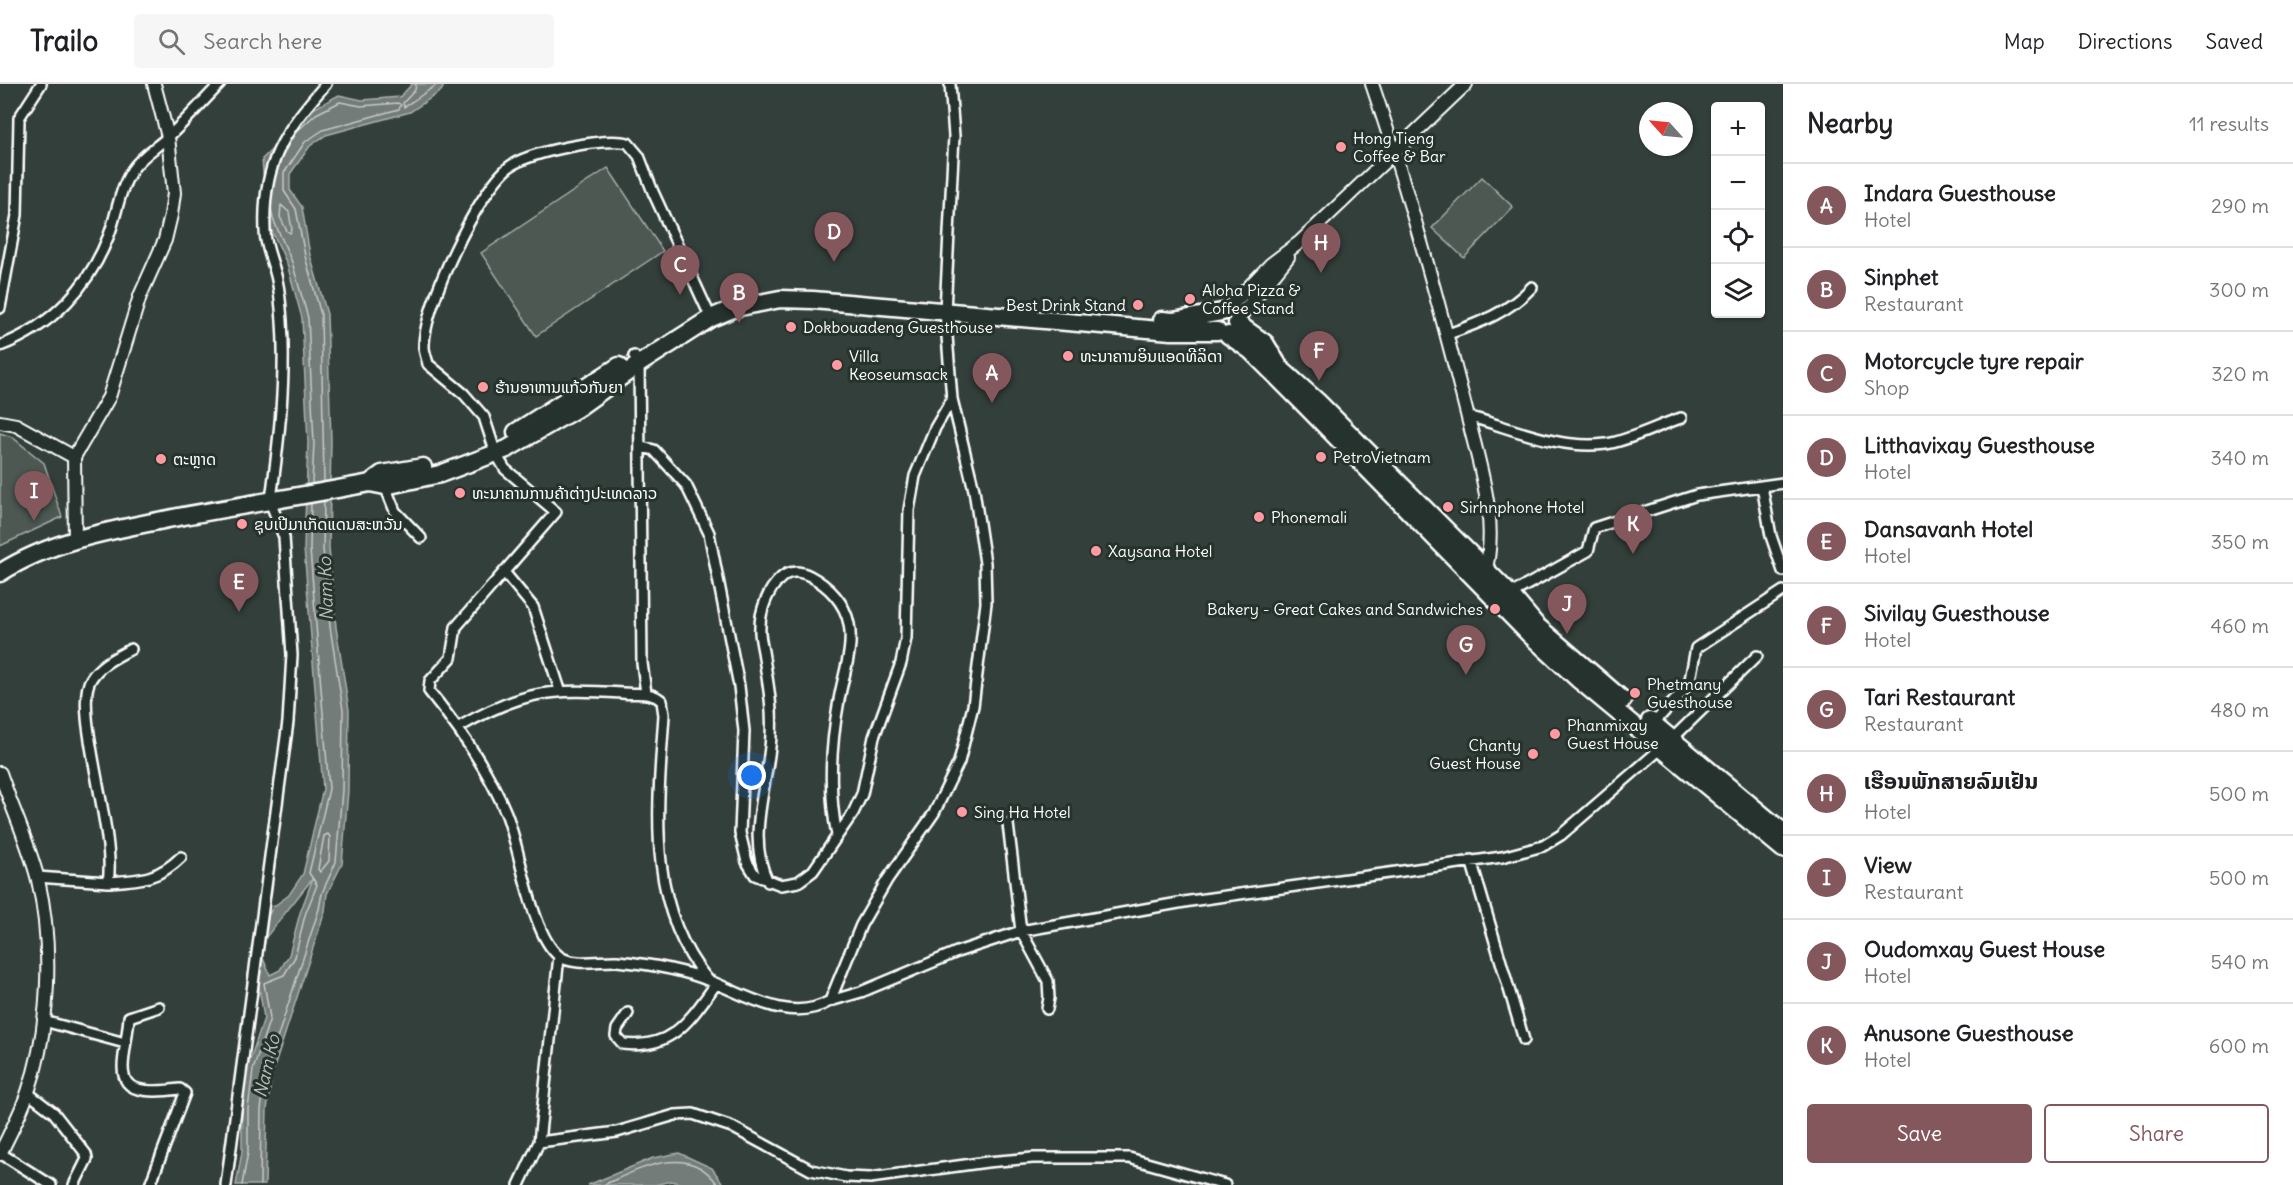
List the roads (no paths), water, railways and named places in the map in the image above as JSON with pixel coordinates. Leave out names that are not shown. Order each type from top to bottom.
[{"type":"highway","points":[[3,571],[38,553],[75,540],[272,499],[371,485],[382,474],[438,464],[494,449],[579,407],[637,360],[709,313],[780,299],[946,306],[1172,326],[1228,322],[1265,343],[1280,368],[1317,400],[1483,579],[1649,728],[1783,832]]},
{"type":"highway","points":[[1667,743],[1783,849]]},
{"type":"street","points":[[0,308],[17,215],[19,118],[41,84]]},
{"type":"street","points":[[75,540],[74,457],[109,397],[140,296],[165,240],[174,193],[168,137],[154,84]]},
{"type":"street","points":[[0,346],[21,338],[49,319],[78,292],[90,275],[108,236],[124,184],[132,170],[143,156],[168,137],[220,84]]},
{"type":"street","points":[[226,1185],[288,722],[292,655],[284,537],[272,499],[282,375],[282,322],[278,280],[265,232],[268,189],[275,155],[291,126],[326,84]]},
{"type":"street","points":[[830,1001],[861,925],[887,880],[934,813],[959,762],[973,706],[986,603],[985,563],[974,490],[952,399],[946,306],[954,136],[950,84]]},
{"type":"street","points":[[1372,84],[1396,153],[1448,334],[1479,456],[1490,542],[1483,579]]},
{"type":"street","points":[[1228,322],[1271,264],[1300,242],[1466,84]]},
{"type":"street","points":[[709,313],[653,192],[639,156],[628,143],[576,147],[519,160],[487,189],[460,238],[435,300],[424,346],[429,364],[464,394],[484,417],[494,449],[505,469],[556,512],[456,627],[451,658],[429,686],[429,691],[459,727],[506,813],[538,924],[544,936],[559,956],[571,961],[614,961],[657,966],[712,982],[781,1008],[810,1009],[861,992],[957,952],[1021,931],[1190,901],[1502,857],[1528,851],[1561,836],[1667,743],[1757,656]]},
{"type":"street","points":[[1448,334],[1488,320],[1521,298],[1532,287]]},
{"type":"street","points":[[637,360],[642,447],[642,663],[646,693]]},
{"type":"street","points":[[642,447],[654,450],[686,485],[709,533],[744,731],[740,833],[747,861],[755,875],[768,882],[781,885],[798,882],[813,871],[862,794],[874,737],[902,663],[906,638],[909,510],[915,476],[935,428],[952,399]]},
{"type":"street","points":[[1467,416],[1558,443],[1590,444],[1608,444],[1681,418]]},
{"type":"street","points":[[0,422],[16,425],[74,457]]},
{"type":"street","points":[[1505,599],[1588,551],[1594,528],[1697,495],[1783,483]]},
{"type":"street","points":[[371,485],[421,538]]},
{"type":"street","points":[[1762,486],[1771,536],[1783,571]]},
{"type":"street","points":[[504,572],[533,607],[560,690]]},
{"type":"street","points":[[768,882],[760,862],[758,843],[771,736],[771,702],[759,628],[771,589],[782,577],[794,572],[804,573],[828,588],[838,599],[849,623],[850,645],[838,700],[832,783],[832,809],[837,835]]},
{"type":"street","points":[[1649,728],[1689,685],[1696,648],[1783,591]]},
{"type":"street","points":[[108,882],[110,869],[108,832],[85,714],[89,680],[101,667],[131,649]]},
{"type":"street","points":[[459,727],[528,695],[560,690],[646,693],[662,701],[664,715],[658,818],[663,886],[675,925],[695,964],[712,982]]},
{"type":"street","points":[[0,773],[3,792],[37,877],[46,931],[44,1021],[38,1058],[28,1093],[0,1153],[51,1185]]},
{"type":"street","points":[[1008,824],[1021,931],[1048,981],[1047,1009]]},
{"type":"street","points":[[37,877],[108,882],[132,881],[166,871],[181,857]]},
{"type":"street","points":[[1471,860],[1524,1040]]},
{"type":"street","points":[[519,1185],[538,1142],[559,956]]},
{"type":"street","points":[[628,1013],[616,1029],[619,1040],[631,1045],[661,1041],[681,1029],[712,982]]},
{"type":"street","points":[[150,1185],[185,1093],[180,1089],[151,1092],[138,1090],[127,1081],[121,1067],[125,1043],[129,1035],[129,1017],[159,1007]]},
{"type":"street","points":[[44,1021],[125,1043]]},
{"type":"street","points":[[28,1093],[54,1113],[88,1157],[74,1185]]},
{"type":"street","points":[[538,1142],[617,1132],[675,1115],[693,1114],[732,1127],[811,1170],[846,1177],[870,1178],[1033,1158],[1129,1158],[1225,1185]]},
{"type":"water","name":"Nam Ko","points":[[412,84],[445,84],[441,91],[410,112],[326,135],[310,146],[290,174],[290,190],[302,207],[310,255],[327,314],[331,440],[329,548],[336,627],[349,710],[348,791],[342,864],[327,894],[325,911],[272,1074],[267,1110],[265,1185],[236,1185],[242,1152],[242,1109],[247,1069],[264,1018],[253,950],[256,936],[273,907],[289,895],[303,874],[323,789],[304,548],[308,443],[302,318],[287,264],[267,220],[262,159],[313,109],[339,95],[362,100],[400,97]],"holes":[[[313,878],[300,913],[289,955],[280,970],[270,975],[262,956],[266,937]]]},
{"type":"water","points":[[679,1153],[712,1168],[724,1185],[685,1185],[671,1181],[655,1185],[588,1185],[653,1158]]},
{"type":"place","name":"Hong Tieng Coffee & Bar","points":[[1341,147]]},
{"type":"place","name":"Litthavixay Guesthouse","points":[[834,262]]},
{"type":"place","name":"ເຮືອນພັກສາຍລົມເຢັນ","points":[[1321,273]]},
{"type":"place","name":"Motorcycle tyre repair","points":[[680,295]]},
{"type":"place","name":"Aloha Pizza & Coffee Stand","points":[[1190,299]]},
{"type":"place","name":"Best Drink Stand","points":[[1138,305]]},
{"type":"place","name":"Sinphet","points":[[739,323]]},
{"type":"place","name":"Dokbouadeng Guesthouse","points":[[791,327]]},
{"type":"place","name":"ທະນາຄານອິນແອດທີລິດາ","points":[[1068,356]]},
{"type":"place","name":"Villa Keoseumsack","points":[[837,365]]},
{"type":"place","name":"Sivilay Guesthouse","points":[[1319,381]]},
{"type":"place","name":"ຮ້ານອາຫານແກ້ວກັນຍາ","points":[[483,387]]},
{"type":"place","name":"Indara Guesthouse","points":[[992,403]]},
{"type":"place","name":"PetroVietnam","points":[[1321,457]]},
{"type":"place","name":"ຕະຫຼາດ","points":[[161,459]]},
{"type":"place","name":"ທະນາຄານການຄ້າຕ່າງປະເທດລາວ","points":[[460,493]]},
{"type":"place","name":"Sirhnphone Hotel","points":[[1448,507]]},
{"type":"place","name":"Phonemali","points":[[1259,517]]},
{"type":"place","name":"View","points":[[34,521]]},
{"type":"place","name":"ຊຸບເປີມາເກັດແດນສະຫວັນ","points":[[242,524]]},
{"type":"place","name":"Xaysana Hotel","points":[[1096,551]]},
{"type":"place","name":"Anusone Guesthouse","points":[[1633,554]]},
{"type":"place","name":"Bakery - Great Cakes and Sandwiches","points":[[1495,609]]},
{"type":"place","name":"Dansavanh Hotel","points":[[239,612]]},
{"type":"place","name":"Oudomxay Guest House","points":[[1567,634]]},
{"type":"place","name":"Tari Restaurant","points":[[1466,675]]},
{"type":"place","name":"Phetmany Guesthouse","points":[[1635,693]]},
{"type":"place","name":"Phanmixay Guest House","points":[[1555,734]]},
{"type":"place","name":"Chanty Guest House","points":[[1533,754]]},
{"type":"place","name":"Sing Ha Hotel","points":[[962,812]]}]
